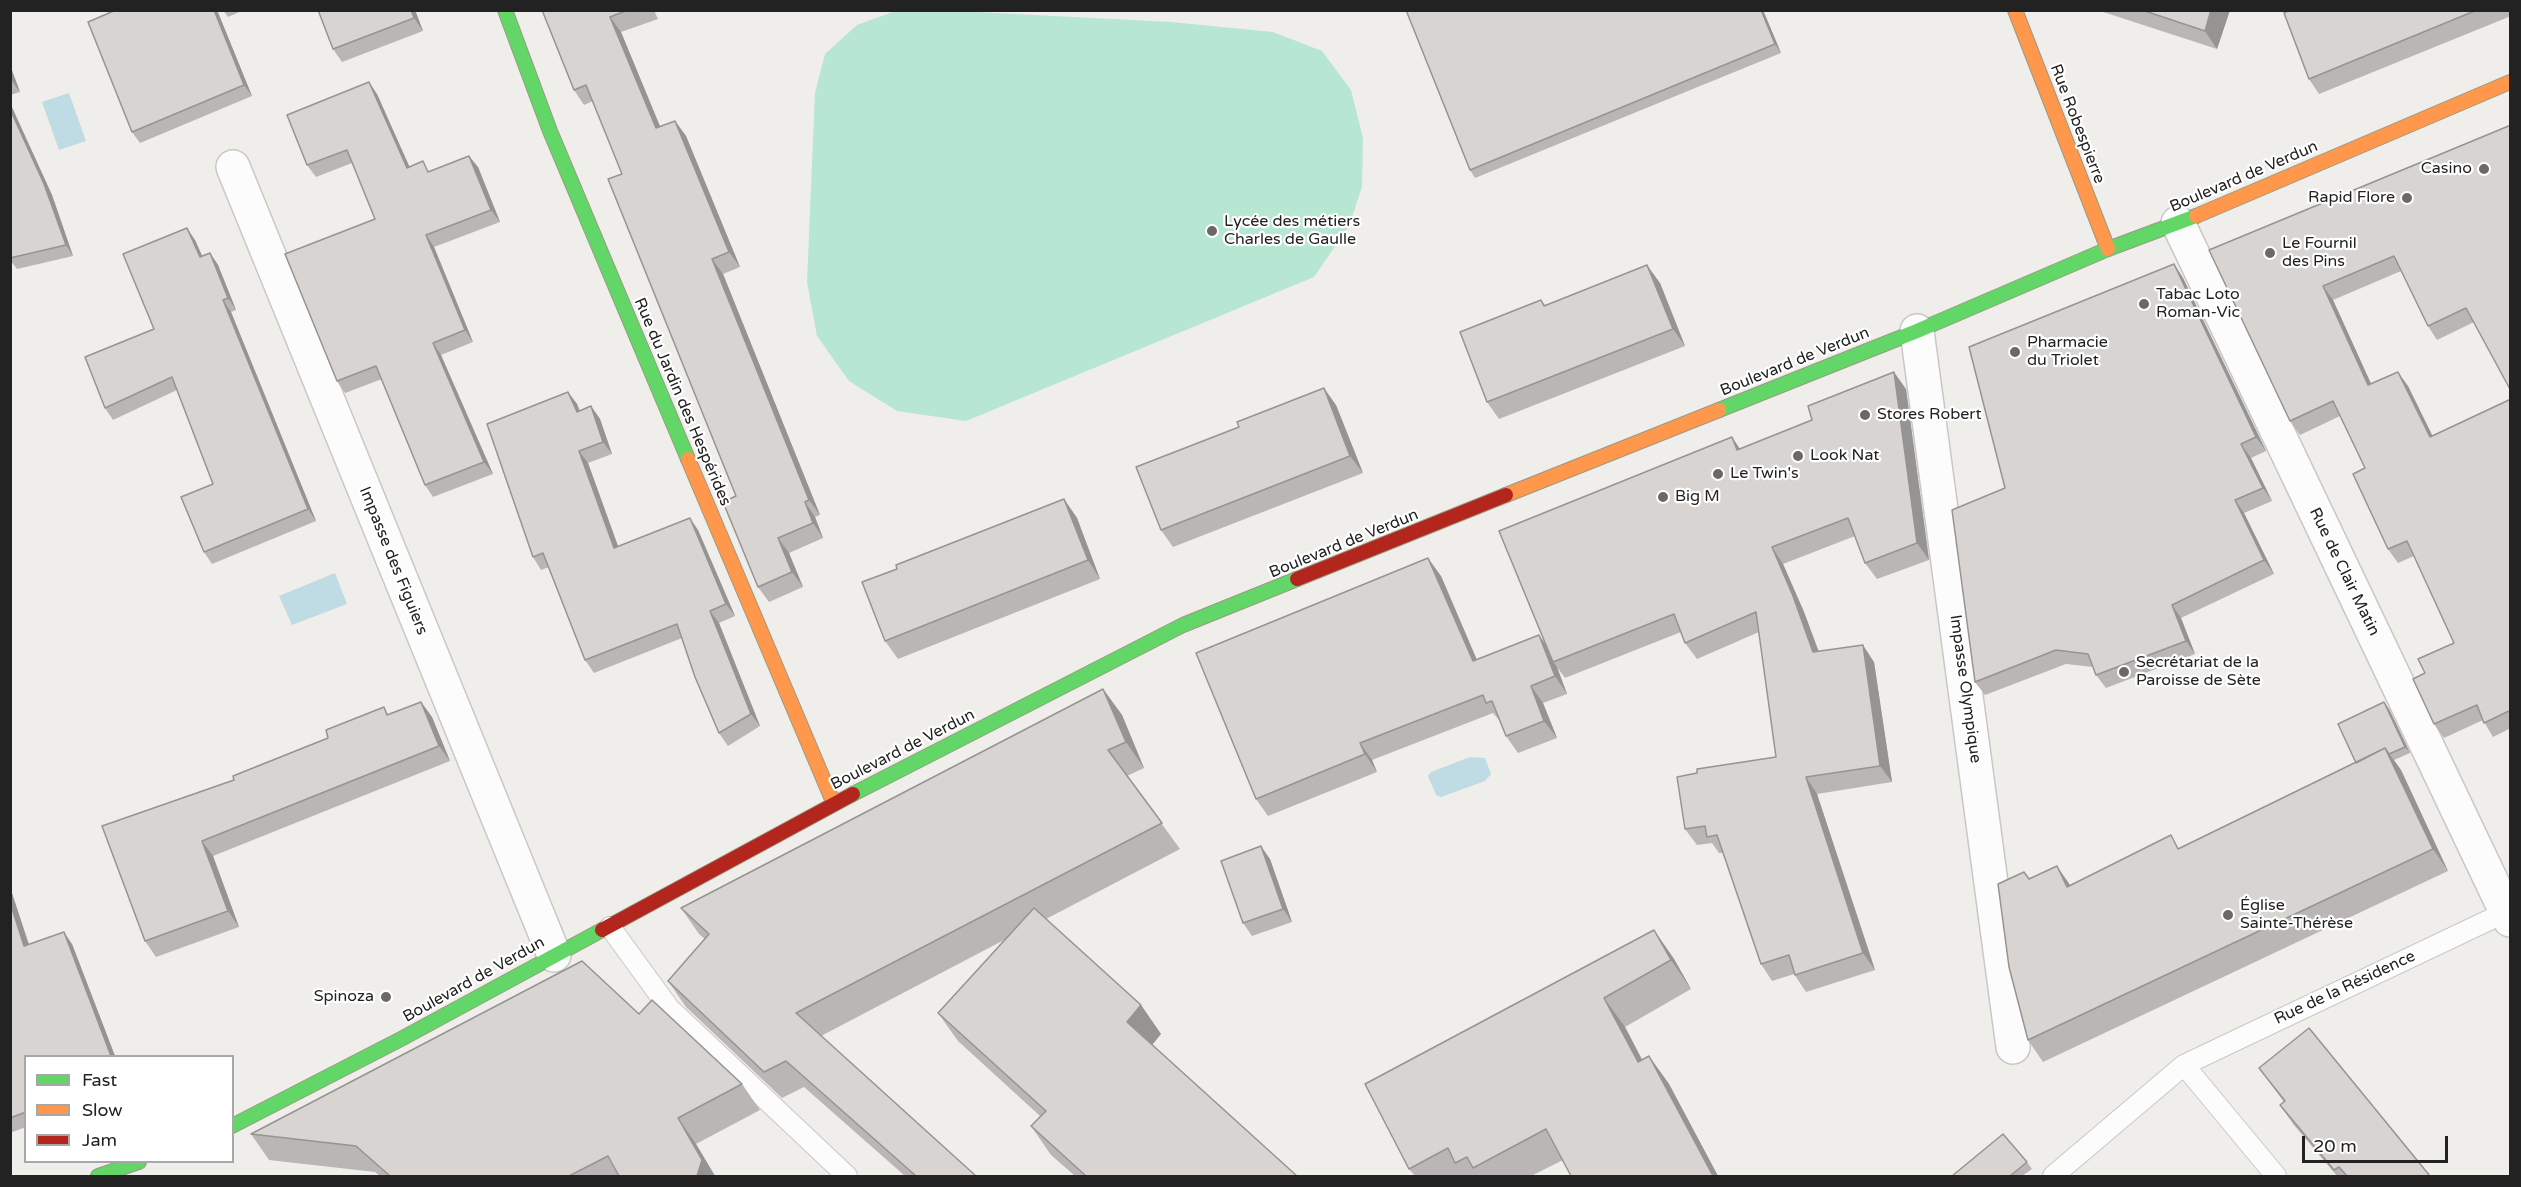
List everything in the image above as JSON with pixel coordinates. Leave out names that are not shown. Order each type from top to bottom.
[{"type":"main road","name":"Rue du Jardin des Hespérides","points":[[505,10],[550,131],[834,804]]},
{"type":"main road","name":"Rue Robespierre","points":[[2015,10],[2108,249]]},
{"type":"main road","name":"Boulevard de Verdun","points":[[234,1125],[401,1039],[834,804],[1183,625],[1917,331],[2108,249],[2178,224],[2511,82]]},
{"type":"main road","points":[[98,1176],[134,1163]]},
{"type":"street","name":"Impasse des Figuiers","points":[[233,167],[554,955]]},
{"type":"street","name":"Rue de Clair Matin","points":[[2178,224],[2508,916]]},
{"type":"street","name":"Impasse Olympique","points":[[1917,331],[2013,1047]]},
{"type":"lane","name":"Rue de la Résidence","points":[[2054,1176],[2184,1065],[2508,916]]},
{"type":"lane","points":[[610,927],[669,1008],[847,1176]]},
{"type":"lane","points":[[2184,1065],[2276,1176]]},
{"type":"green space","points":[[895,11],[957,11],[1171,22],[1273,32],[1322,51],[1351,90],[1363,138],[1362,187],[1349,226],[1314,277],[966,421],[897,411],[849,381],[817,336],[807,282],[815,93],[825,54],[857,25]]},
{"type":"water","points":[[69,93],[86,141],[59,150],[42,102]]},
{"type":"water","points":[[335,573],[347,604],[292,625],[279,596]]},
{"type":"water","points":[[1470,757],[1485,758],[1491,774],[1485,781],[1441,797],[1436,795],[1428,776],[1431,772]]},
{"type":"building","points":[[116,10],[214,10],[244,85],[132,132],[88,22]]},
{"type":"building","points":[[318,10],[411,10],[414,18],[333,49]]},
{"type":"building","points":[[542,10],[628,10],[610,17],[656,128],[675,121],[729,252],[712,259],[809,500],[805,502],[813,523],[778,538],[792,572],[758,587],[723,502],[736,496],[608,179],[622,174],[586,85],[574,90]]},
{"type":"building","points":[[1406,10],[1761,10],[1775,44],[1470,170]]},
{"type":"building","points":[[2142,10],[2211,10],[2205,31]]},
{"type":"building","points":[[2290,10],[2477,10],[2309,79],[2284,13]]},
{"type":"building","points":[[369,82],[407,168],[423,161],[428,172],[469,156],[491,210],[426,235],[465,330],[433,343],[484,462],[425,485],[376,366],[337,381],[285,254],[375,219],[347,150],[307,165],[287,115]]},
{"type":"building","points":[[10,109],[44,184],[66,245],[10,258]]},
{"type":"building","points":[[2511,125],[2511,391],[2466,308],[2428,326],[2394,256],[2323,286],[2368,385],[2398,372],[2430,437],[2511,399],[2511,710],[2484,723],[2477,705],[2434,724],[2413,679],[2425,673],[2418,659],[2454,643],[2407,541],[2388,549],[2353,474],[2365,468],[2333,401],[2290,421],[2209,250]]},
{"type":"building","points":[[187,228],[200,257],[210,253],[228,298],[223,300],[308,509],[204,552],[181,497],[213,484],[172,377],[105,408],[85,357],[154,329],[123,254]]},
{"type":"building","points":[[2174,264],[2256,437],[2241,444],[2263,488],[2235,500],[2264,560],[2172,605],[2186,641],[2096,675],[2088,654],[2056,650],[1975,682],[1952,510],[2005,488],[1969,347]]},
{"type":"building","points":[[1647,265],[1673,329],[1487,402],[1460,332],[1541,300],[1544,306]]},
{"type":"building","points":[[1894,372],[1917,543],[1865,563],[1848,518],[1772,547],[1813,652],[1863,645],[1880,766],[1806,777],[1863,953],[1795,975],[1789,955],[1761,964],[1717,835],[1707,837],[1705,826],[1685,829],[1677,777],[1697,773],[1697,769],[1776,757],[1756,612],[1685,643],[1674,614],[1553,662],[1499,531],[1732,437],[1737,450],[1812,420],[1808,406]]},
{"type":"building","points":[[1324,388],[1350,456],[1161,530],[1136,467],[1239,427],[1237,422]]},
{"type":"building","points":[[568,392],[577,412],[591,406],[603,442],[579,451],[614,548],[690,518],[726,604],[710,611],[751,714],[719,733],[695,677],[677,624],[585,660],[543,553],[533,557],[487,424]]},
{"type":"building","points":[[1064,499],[1088,560],[885,641],[862,582],[897,569],[896,565]]},
{"type":"building","points":[[1428,558],[1473,661],[1539,635],[1555,676],[1531,686],[1544,721],[1506,736],[1492,701],[1486,703],[1483,695],[1360,743],[1365,754],[1256,799],[1196,653]]},
{"type":"building","points":[[1103,689],[1126,742],[1108,750],[1162,823],[796,1013],[976,1176],[916,1176],[786,1061],[764,1072],[668,981],[709,934],[681,908]]},
{"type":"building","points":[[421,702],[439,746],[202,841],[228,911],[145,941],[102,826],[234,780],[233,776],[328,738],[326,730],[384,707],[387,715]]},
{"type":"building","points":[[2384,702],[2405,747],[2389,754],[2385,748],[2356,763],[2338,724]]},
{"type":"building","name":"Église Sainte-Thérèse","points":[[2385,748],[2433,849],[2028,1040],[2009,967],[1998,884],[2024,872],[2029,879],[2057,866],[2067,887],[2171,835],[2178,849]]},
{"type":"building","points":[[1261,846],[1283,909],[1243,923],[1221,861]]},
{"type":"building","points":[[10,902],[24,946],[64,932],[111,1055],[24,1055],[24,1113],[10,1118]]},
{"type":"building","points":[[1034,908],[1141,1005],[1127,1022],[1297,1176],[1086,1176],[1031,1126],[1046,1111],[938,1013]]},
{"type":"building","points":[[1654,930],[1671,960],[1604,998],[1638,1062],[1649,1056],[1713,1176],[1571,1176],[1546,1129],[1473,1168],[1467,1157],[1455,1163],[1448,1148],[1409,1169],[1365,1084]]},
{"type":"building","points":[[582,961],[639,1014],[652,1000],[742,1084],[678,1118],[702,1160],[697,1176],[619,1176],[608,1156],[569,1176],[390,1176],[356,1146],[251,1134]]},
{"type":"building","points":[[2309,1028],[2430,1176],[2347,1176],[2339,1167],[2334,1170],[2280,1105],[2285,1101],[2259,1068]]},
{"type":"building","points":[[2003,1134],[2027,1162],[2010,1176],[1952,1176]]},
{"type":"traffic: fast","points":[[505,10],[550,131],[688,459]]},
{"type":"traffic: fast","points":[[1719,410],[1917,331],[2108,249],[2196,216]]},
{"type":"traffic: fast","points":[[853,794],[1183,625],[1297,579]]},
{"type":"traffic: fast","points":[[234,1125],[401,1039],[602,930]]},
{"type":"traffic: fast","points":[[98,1176],[136,1163]]},
{"type":"traffic: slow","points":[[2015,10],[2108,249]]},
{"type":"traffic: slow","points":[[2196,216],[2510,82]]},
{"type":"traffic: slow","points":[[1506,495],[1719,410]]},
{"type":"traffic: slow","points":[[688,459],[834,804]]},
{"type":"traffic: jam","points":[[1297,579],[1506,495]]},
{"type":"traffic: jam","points":[[602,930],[853,794]]},
{"type":"place","name":"Casino","points":[[2484,169]]},
{"type":"place","name":"Rapid Flore","points":[[2407,198]]},
{"type":"place","name":"Lycée des métiers Charles de Gaulle","points":[[1212,231]]},
{"type":"place","name":"Le Fournil des Pins","points":[[2270,253]]},
{"type":"place","name":"Tabac Loto Roman-Vic","points":[[2144,304]]},
{"type":"place","name":"Pharmacie du Triolet","points":[[2015,352]]},
{"type":"place","name":"Stores Robert","points":[[1865,415]]},
{"type":"place","name":"Look Nat","points":[[1798,456]]},
{"type":"place","name":"Le Twin's","points":[[1718,474]]},
{"type":"place","name":"Big M","points":[[1663,497]]},
{"type":"place","name":"Secrétariat de la Paroisse de Sète","points":[[2124,672]]},
{"type":"place","name":"Église Sainte-Thérèse","points":[[2228,915]]},
{"type":"place","name":"Spinoza","points":[[386,997]]}]
